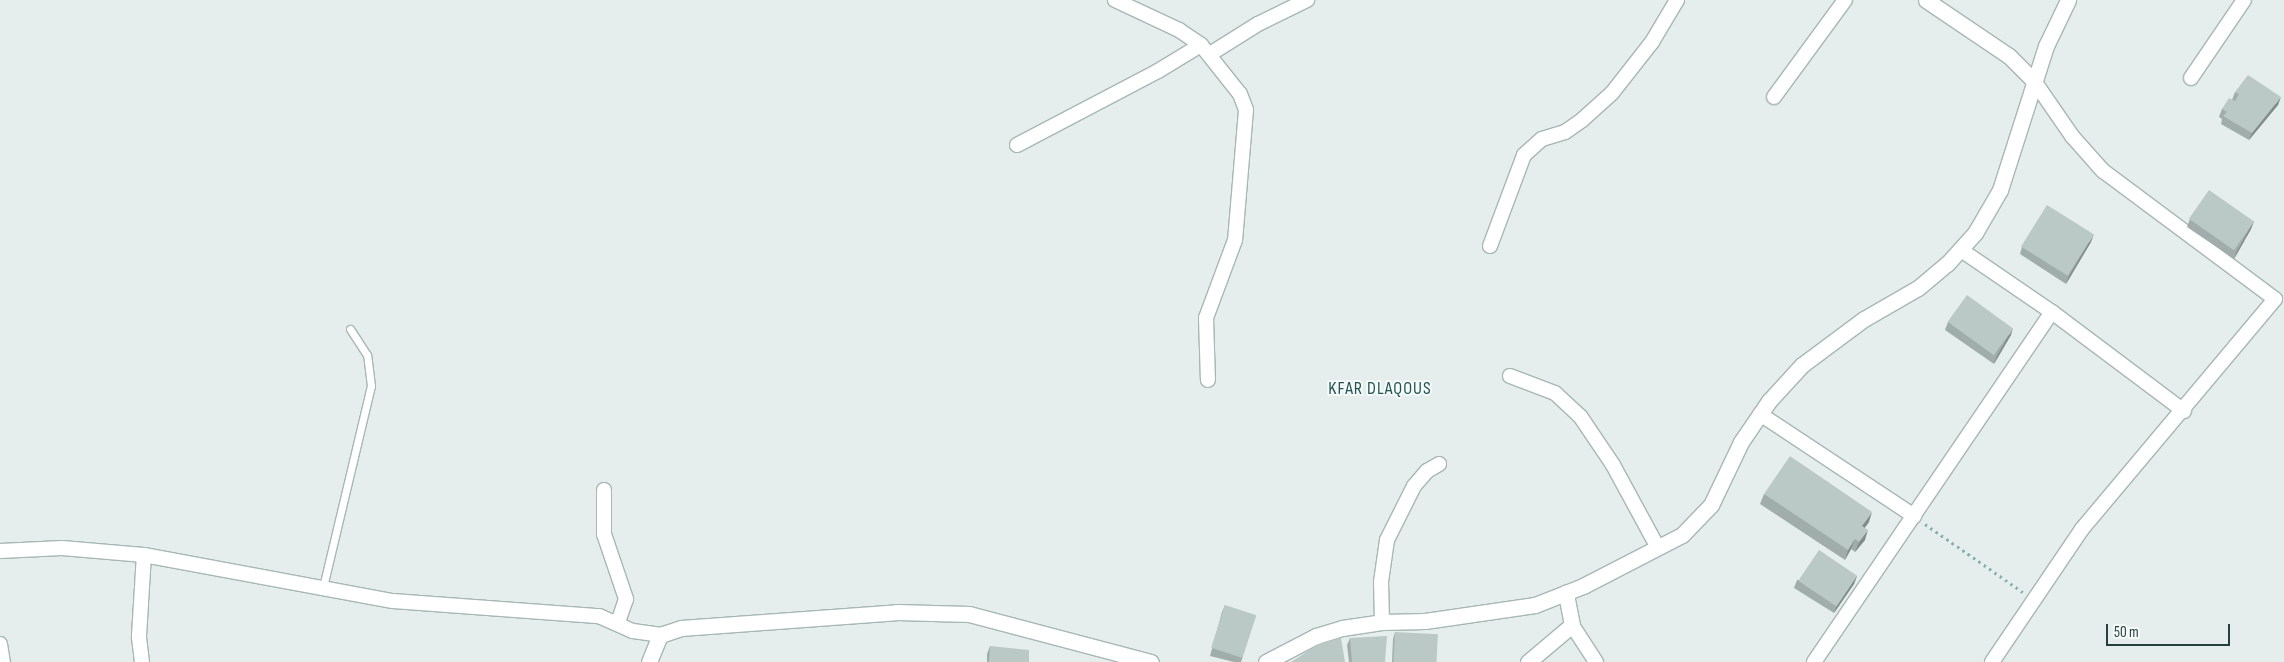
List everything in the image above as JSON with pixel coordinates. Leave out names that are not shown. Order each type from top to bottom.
[{"type":"main road","points":[[1926,0],[2009,56],[2034,81]]},
{"type":"main road","points":[[1270,661],[1316,636],[1382,622],[1425,621],[1509,611],[1566,593],[1682,535],[1711,505],[1741,442],[1760,414],[1785,383],[1819,350],[1918,288],[1961,250],[1984,219],[2000,190],[2046,46],[2068,0]]},
{"type":"main road","points":[[1528,662],[1572,625],[1566,593]]},
{"type":"main road","points":[[649,662],[660,635],[681,628],[766,619],[872,612],[969,614],[1151,662]]},
{"type":"street","points":[[1115,0],[1179,30],[1205,50],[1240,94],[1246,110],[1235,240],[1206,318],[1208,380]]},
{"type":"street","points":[[1017,145],[1158,71],[1307,0]]},
{"type":"street","points":[[1490,246],[1524,155],[1542,139],[1565,132],[1582,120],[1612,93],[1652,42],[1677,0]]},
{"type":"street","points":[[1774,97],[1845,0]]},
{"type":"street","points":[[2192,78],[2244,0]]},
{"type":"street","points":[[1992,662],[2094,515],[2280,302],[2103,171],[2072,136],[2034,81]]},
{"type":"street","points":[[1961,250],[2052,312],[2184,411]]},
{"type":"street","points":[[1814,662],[2052,312]]},
{"type":"street","points":[[1510,376],[1555,393],[1580,416],[1613,465],[1658,548]]},
{"type":"street","points":[[1760,414],[1914,516]]},
{"type":"street","points":[[1382,622],[1381,582],[1387,540],[1414,486],[1427,471],[1439,464]]},
{"type":"street","points":[[604,490],[604,534],[626,599],[618,622]]},
{"type":"street","points":[[0,551],[62,548],[144,555],[394,601],[599,616],[618,622],[632,631],[660,635]]},
{"type":"street","points":[[142,662],[139,636],[144,555]]},
{"type":"street","points":[[1572,625],[1596,662]]},
{"type":"street","points":[[0,644],[3,662]]},
{"type":"lane","points":[[323,587],[370,386],[367,355],[350,330]]},
{"type":"path","points":[[1914,516],[2034,599]]},
{"type":"building","points":[[2248,75],[2281,97],[2252,133],[2223,116],[2227,112],[2222,109],[2229,98],[2235,101],[2239,94],[2235,92]]},
{"type":"building","points":[[2209,190],[2254,222],[2234,250],[2189,219]]},
{"type":"building","points":[[2047,205],[2094,234],[2068,276],[2021,247]]},
{"type":"building","points":[[1967,295],[2013,329],[1994,355],[1948,322]]},
{"type":"building","points":[[1790,456],[1872,512],[1862,526],[1868,530],[1859,542],[1855,539],[1848,550],[1764,494]]},
{"type":"building","points":[[1819,550],[1857,576],[1836,606],[1798,581]]},
{"type":"building","points":[[1225,605],[1256,615],[1242,658],[1211,648]]},
{"type":"building","points":[[1395,632],[1438,634],[1436,662],[1393,662]]},
{"type":"building","points":[[1387,636],[1385,662],[1352,662],[1350,638]]},
{"type":"building","points":[[1341,638],[1345,662],[1291,662],[1319,644]]},
{"type":"building","points":[[990,646],[1029,650],[1029,662],[989,662]]},
{"type":"district","name":"KFAR DLAQOUS","points":[[1380,389]]}]
